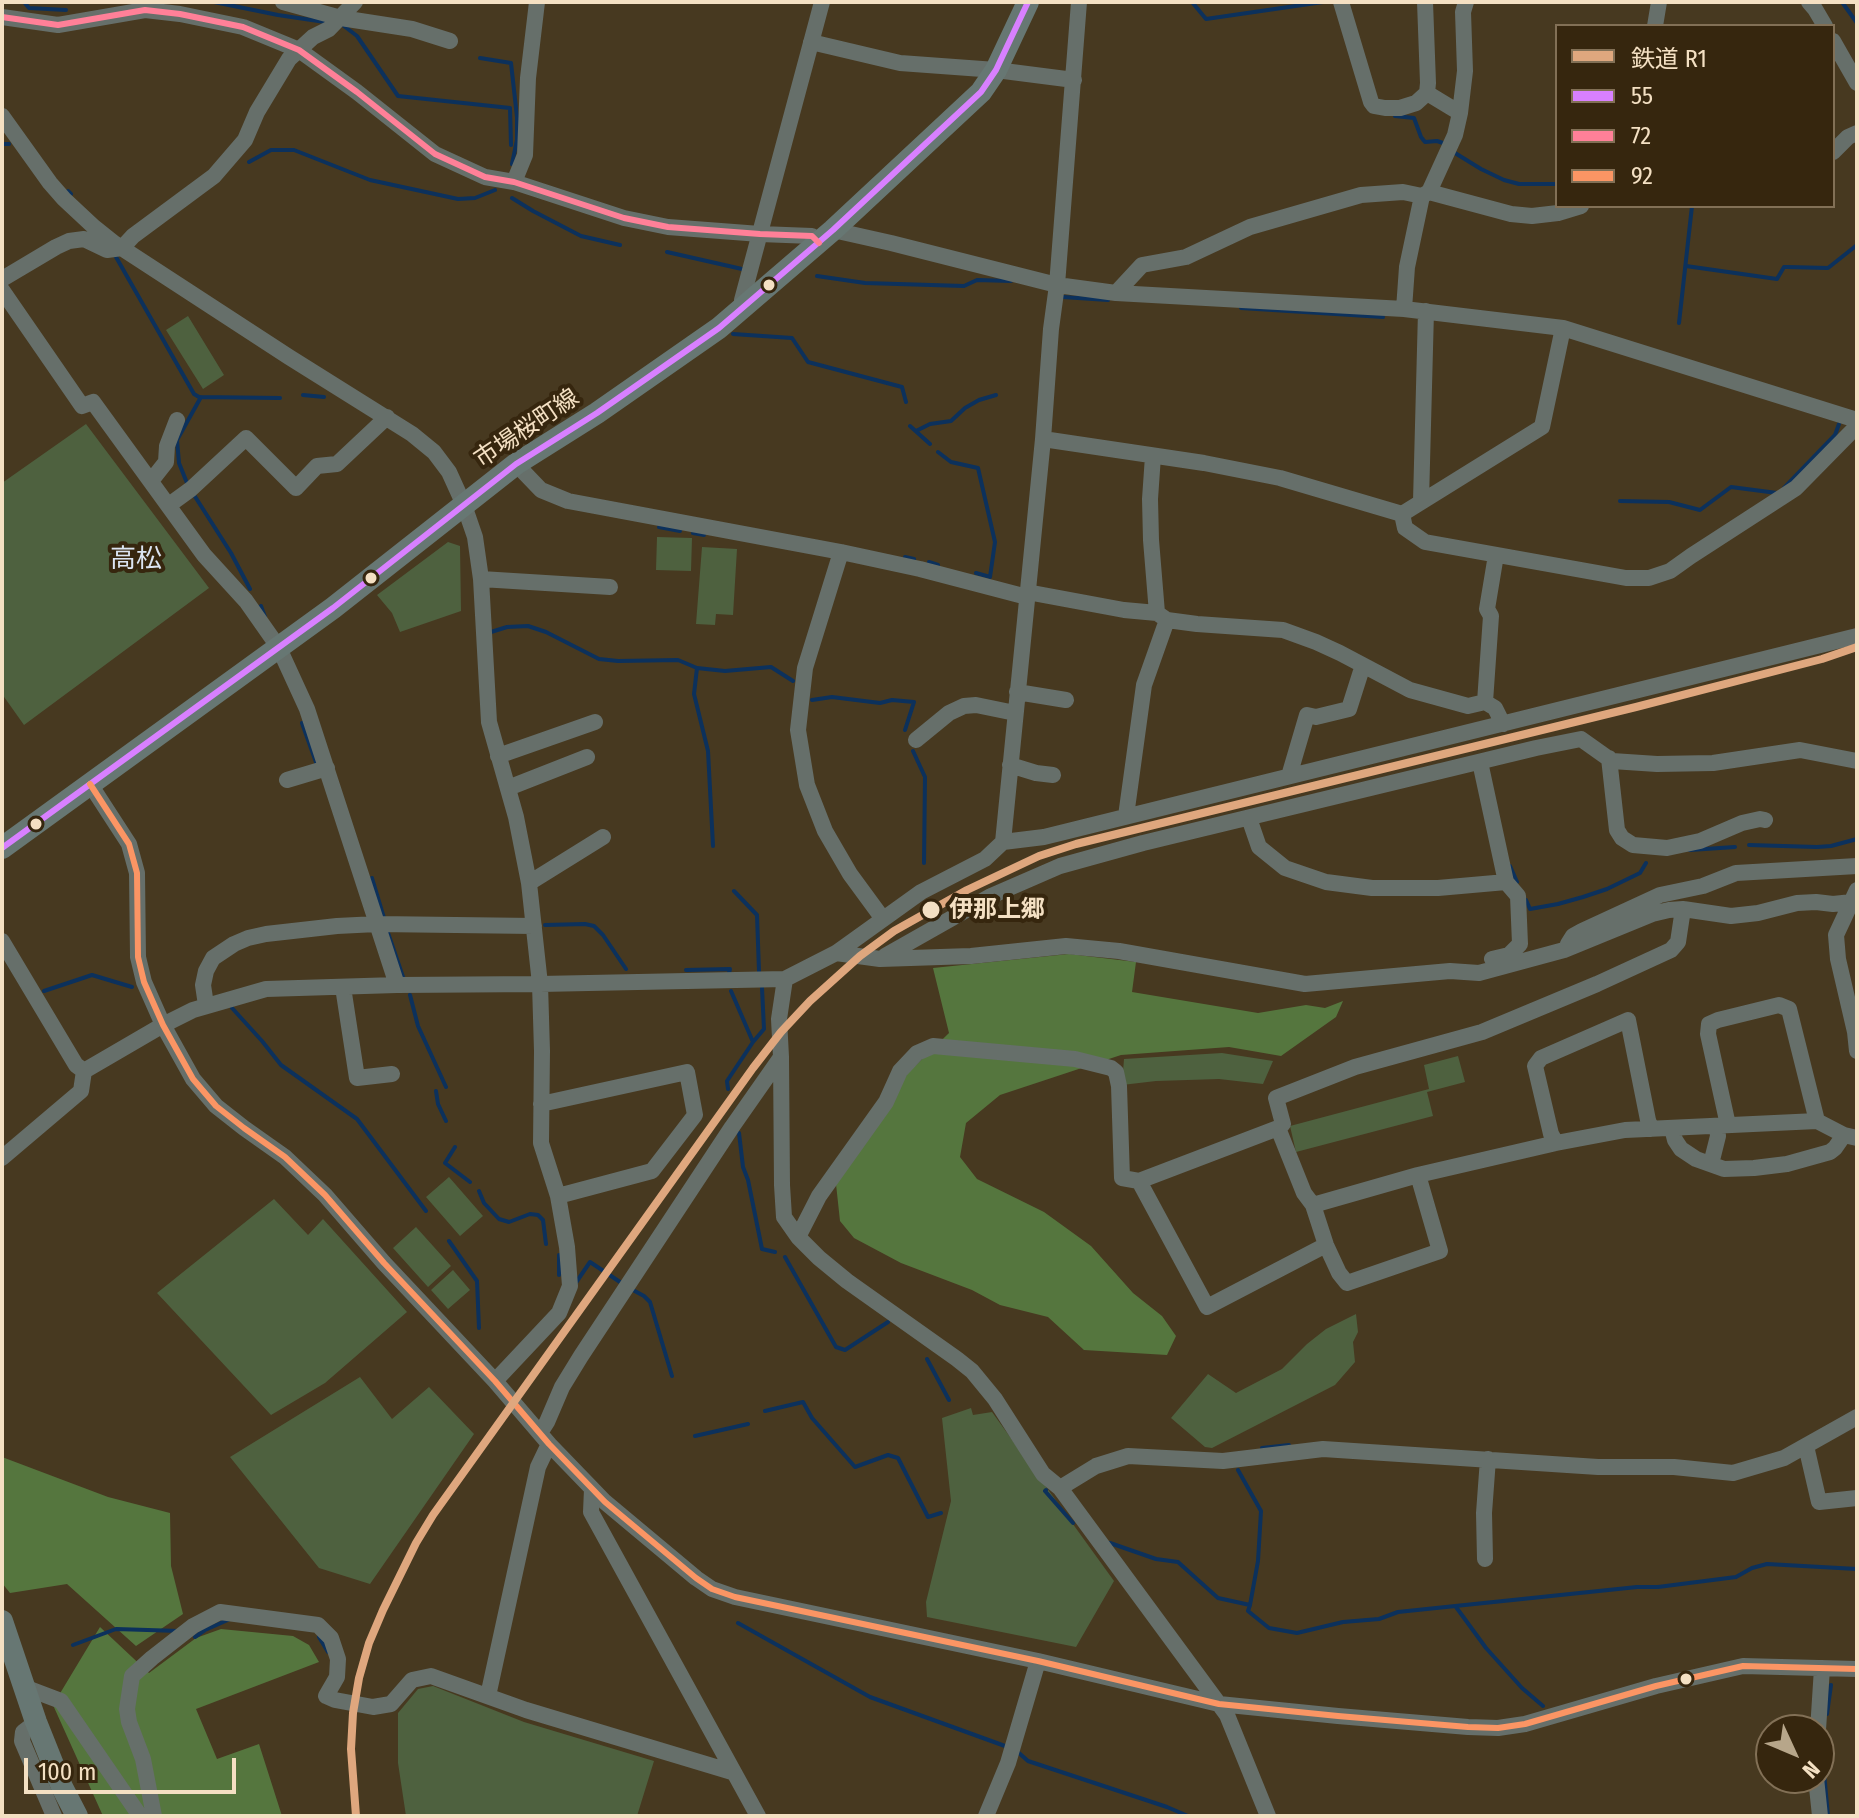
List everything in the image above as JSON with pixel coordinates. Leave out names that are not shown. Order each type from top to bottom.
[{"type":"main road","name":"市場桜町線","points":[[2,848],[345,599],[516,464],[703,340],[826,237],[981,92],[996,70],[1028,2]]},
{"type":"main road","points":[[2,1621],[36,1722],[77,1816]]},
{"type":"street","points":[[283,2],[341,18],[412,29],[450,41]]},
{"type":"street","points":[[2,279],[69,241],[84,239],[107,250],[122,248],[133,236],[214,176],[245,140],[257,112],[289,59],[313,37],[329,29],[355,2]]},
{"type":"street","points":[[514,182],[525,155],[528,78],[537,2]]},
{"type":"street","points":[[743,307],[742,300],[822,2]]},
{"type":"street","points":[[1003,842],[1057,285],[1079,2]]},
{"type":"street","points":[[1341,2],[1374,106],[1400,108],[1416,103],[1427,93],[1425,2]]},
{"type":"street","points":[[1404,309],[1407,267],[1426,194],[1455,135],[1460,113],[1465,71],[1463,12],[1466,2]]},
{"type":"street","points":[[1655,24],[1659,2]]},
{"type":"street","points":[[1809,2],[1824,24]]},
{"type":"street","points":[[2,17],[58,25],[145,10],[243,27],[299,50],[435,154],[485,177],[514,182],[624,218],[668,227],[891,243],[1057,285],[1116,293],[1404,309],[1563,328],[1857,420]]},
{"type":"street","points":[[811,42],[900,63],[1074,80]]},
{"type":"street","points":[[1835,44],[1857,83]]},
{"type":"street","points":[[1427,93],[1460,113]]},
{"type":"street","points":[[2,116],[64,199],[94,227],[289,357],[387,417],[434,452],[449,472],[464,505],[475,537],[481,579],[489,722],[516,817],[529,883],[540,984],[541,1143],[558,1196],[570,1286],[559,1313],[497,1383]]},
{"type":"street","points":[[1835,150],[1857,133]]},
{"type":"street","points":[[1116,293],[1142,265],[1186,257],[1250,227],[1361,195],[1426,194],[1532,216],[1574,208]]},
{"type":"street","points":[[2,290],[82,406],[93,402],[204,555],[246,601],[279,648],[307,709],[397,985]]},
{"type":"street","points":[[1421,501],[1426,311]]},
{"type":"street","points":[[1402,514],[1542,427],[1563,328]]},
{"type":"street","points":[[169,505],[246,438],[296,488],[317,466],[337,464],[387,417]]},
{"type":"street","points":[[151,481],[166,462],[167,446],[177,420]]},
{"type":"street","points":[[1402,514],[1405,528],[1425,542],[1626,578],[1649,578],[1670,571],[1796,488],[1857,426]]},
{"type":"street","points":[[1043,439],[1204,463],[1280,478],[1402,514]]},
{"type":"street","points":[[1126,816],[1144,685],[1162,616],[1150,513],[1153,456]]},
{"type":"street","points":[[516,464],[541,490],[568,501],[841,552],[1027,595],[1197,624],[1283,630],[1316,642],[1410,690],[1468,706],[1485,702],[1495,708],[1503,724]]},
{"type":"street","points":[[841,552],[805,668],[798,730],[807,785],[825,831],[850,874],[883,919]]},
{"type":"street","points":[[1485,702],[1491,616],[1487,609],[1496,555]]},
{"type":"street","points":[[481,579],[610,587]]},
{"type":"street","points":[[84,1071],[163,1025],[206,1005],[266,989],[785,979],[836,953],[921,892],[985,859],[1003,842],[1044,837],[1857,636]]},
{"type":"street","points":[[1289,776],[1307,715],[1316,717],[1349,709],[1363,665]]},
{"type":"street","points":[[1017,692],[1066,700]]},
{"type":"street","points":[[916,740],[949,713],[964,706],[976,705],[1015,713]]},
{"type":"street","points":[[498,756],[595,722]]},
{"type":"street","points":[[880,959],[991,896],[1060,866],[1536,748],[1581,739],[1612,761],[1657,764],[1733,760],[1800,750],[1857,761]]},
{"type":"street","points":[[508,788],[587,757]]},
{"type":"street","points":[[1609,758],[1617,830],[1622,838],[1633,845],[1667,848],[1700,841],[1742,823],[1765,820]]},
{"type":"street","points":[[1450,971],[1509,955],[1520,944],[1518,896],[1506,882],[1480,762]]},
{"type":"street","points":[[1010,765],[1053,775]]},
{"type":"street","points":[[287,780],[327,768]]},
{"type":"street","points":[[90,784],[129,844],[137,873],[138,957],[144,982],[163,1025],[193,1079],[216,1106],[285,1157],[325,1195],[605,1502],[712,1589],[735,1597],[1038,1661],[1219,1704],[1352,1718],[1498,1728],[1525,1724],[1656,1686],[1743,1666],[1857,1669]]},
{"type":"street","points":[[1249,818],[1259,847],[1285,868],[1326,882],[1372,888],[1438,888],[1506,882]]},
{"type":"street","points":[[529,883],[603,837]]},
{"type":"street","points":[[1564,950],[1573,936],[1660,895],[1703,886],[1736,873],[1857,866]]},
{"type":"street","points":[[836,953],[880,959],[971,956],[1066,946],[1119,951],[1305,984],[1450,971],[1479,973],[1564,950],[1669,910],[1731,916],[1797,903],[1855,899]]},
{"type":"street","points":[[1855,899],[1836,935],[1857,1051]]},
{"type":"street","points":[[798,1237],[819,1196],[886,1102],[900,1071],[917,1053],[933,1046],[1075,1059],[1111,1068],[1116,1072],[1119,1086],[1122,1178],[1139,1181],[1278,1128],[1283,1124],[1276,1098],[1355,1067],[1482,1032],[1671,950],[1678,942],[1683,909]]},
{"type":"street","points":[[206,1005],[203,985],[213,958],[248,938],[377,924],[534,926]]},
{"type":"street","points":[[2,941],[76,1065],[84,1071]]},
{"type":"street","points":[[785,979],[779,1019],[784,1217],[798,1237],[847,1281],[972,1371],[995,1399],[1043,1474],[1060,1488],[1227,1715],[1268,1816]]},
{"type":"street","points":[[343,987],[357,1078],[392,1074]]},
{"type":"street","points":[[1711,1164],[1722,1126],[1708,1034],[1709,1024],[1718,1020],[1779,1005],[1789,1009],[1817,1121]]},
{"type":"street","points":[[1556,1143],[1551,1134],[1535,1066],[1541,1058],[1628,1020],[1651,1129]]},
{"type":"street","points":[[488,1696],[538,1467],[539,1432],[581,1356],[781,1057]]},
{"type":"street","points":[[2,1158],[81,1091],[84,1071]]},
{"type":"street","points":[[541,1104],[687,1072],[695,1115],[652,1171],[558,1196]]},
{"type":"street","points":[[1313,1205],[1418,1175],[1625,1130],[1817,1121],[1850,1136],[1830,1152],[1787,1164],[1724,1169],[1696,1159],[1681,1149],[1672,1128]]},
{"type":"street","points":[[1278,1128],[1304,1193],[1313,1205],[1326,1245],[1347,1283],[1440,1251],[1418,1175]]},
{"type":"street","points":[[1139,1181],[1207,1307],[1326,1245]]},
{"type":"street","points":[[1060,1488],[1096,1466],[1128,1456],[1223,1461],[1323,1449],[1598,1467],[1674,1467],[1733,1473],[1784,1458],[1857,1417]]},
{"type":"street","points":[[1806,1446],[1819,1502],[1857,1498]]},
{"type":"street","points":[[1485,1559],[1488,1459]]},
{"type":"street","points":[[592,1489],[591,1512],[758,1816]]},
{"type":"street","points":[[154,1816],[143,1759],[129,1722],[127,1709],[132,1676],[193,1626],[220,1612],[318,1625],[331,1638],[338,1659],[337,1677],[326,1696],[335,1700],[373,1707],[391,1704],[412,1680],[431,1676],[732,1772]]},
{"type":"street","points":[[986,1816],[1008,1763],[1038,1661]]},
{"type":"street","points":[[1819,1714],[1822,1668]]},
{"type":"street","points":[[24,1687],[61,1701],[140,1816]]},
{"type":"street","points":[[36,1722],[23,1732],[22,1741],[54,1816]]},
{"type":"street","points":[[1818,1794],[1820,1816]]},
{"type":"green space","points":[[188,316],[224,375],[203,389],[166,330]]},
{"type":"green space","points":[[86,424],[209,588],[24,725],[2,694],[2,483]]},
{"type":"green space","points":[[657,537],[692,538],[691,571],[656,570]]},
{"type":"green space","points":[[448,542],[460,546],[461,611],[400,632],[392,613],[377,595]]},
{"type":"green space","points":[[702,547],[737,549],[733,615],[716,614],[715,625],[696,624]]},
{"type":"green space","points":[[1069,954],[1136,962],[1132,992],[1258,1013],[1306,1005],[1325,1008],[1343,1001],[1336,1017],[1281,1056],[1229,1047],[1121,1055],[1000,1095],[966,1123],[960,1157],[977,1179],[1044,1212],[1091,1246],[1133,1293],[1162,1316],[1176,1336],[1167,1355],[1084,1350],[1048,1317],[1000,1305],[972,1290],[901,1263],[854,1238],[840,1221],[836,1184],[907,1074],[949,1033],[933,968]]},
{"type":"green space","points":[[1222,1053],[1273,1061],[1263,1084],[1219,1079],[1122,1085],[1124,1059]]},
{"type":"green space","points":[[1458,1056],[1465,1082],[1427,1092],[1433,1116],[1296,1152],[1290,1126],[1429,1089],[1424,1065]]},
{"type":"green space","points":[[449,1177],[483,1216],[460,1236],[426,1197]]},
{"type":"green space","points":[[274,1199],[308,1235],[323,1219],[407,1312],[325,1383],[271,1415],[157,1293]]},
{"type":"green space","points":[[416,1227],[451,1266],[428,1287],[393,1248]]},
{"type":"green space","points":[[453,1270],[470,1290],[448,1309],[431,1290]]},
{"type":"green space","points":[[1356,1314],[1358,1332],[1353,1342],[1355,1362],[1335,1385],[1212,1448],[1205,1447],[1171,1418],[1208,1374],[1236,1393],[1282,1369],[1326,1329]]},
{"type":"green space","points":[[360,1377],[392,1419],[429,1387],[474,1434],[370,1584],[319,1568],[230,1457]]},
{"type":"green space","points":[[971,1408],[973,1415],[992,1412],[1114,1581],[1076,1647],[927,1617],[926,1602],[951,1501],[942,1418]]},
{"type":"green space","points":[[2,1457],[108,1497],[170,1513],[171,1566],[183,1614],[136,1646],[67,1584],[10,1593],[2,1583]]},
{"type":"green space","points":[[100,1627],[149,1673],[196,1638],[221,1629],[293,1636],[309,1645],[319,1662],[196,1709],[217,1759],[259,1744],[282,1816],[103,1816],[53,1705]]},
{"type":"green space","points":[[433,1686],[524,1722],[654,1761],[637,1816],[406,1816],[398,1763],[398,1713],[418,1689]]},
{"type":"waterway","points":[[24,2],[29,8],[66,10]]},
{"type":"waterway","points":[[214,2],[325,22]]},
{"type":"waterway","points":[[1192,2],[1206,19],[1323,2]]},
{"type":"waterway","points":[[1842,2],[1857,23]]},
{"type":"waterway","points":[[344,26],[357,36],[398,96],[510,108],[511,145]]},
{"type":"waterway","points":[[480,58],[511,63],[517,117],[517,140],[512,164]]},
{"type":"waterway","points":[[1395,116],[1414,118],[1425,142],[1443,143]]},
{"type":"waterway","points":[[2,144],[9,144]]},
{"type":"waterway","points":[[249,162],[271,150],[294,150],[370,180],[458,199],[475,198],[495,190]]},
{"type":"waterway","points":[[1455,153],[1504,180],[1519,184],[1555,184]]},
{"type":"waterway","points":[[68,191],[71,194]]},
{"type":"waterway","points":[[512,198],[581,236],[620,245]]},
{"type":"waterway","points":[[1679,323],[1692,208]]},
{"type":"waterway","points":[[1686,266],[1777,279],[1784,267],[1828,268],[1857,245]]},
{"type":"waterway","points":[[667,252],[742,269]]},
{"type":"waterway","points":[[116,257],[194,394],[199,397],[280,398]]},
{"type":"waterway","points":[[817,276],[865,283],[964,286],[977,280],[1011,281]]},
{"type":"waterway","points":[[1063,297],[1108,300]]},
{"type":"waterway","points":[[1241,308],[1383,317]]},
{"type":"waterway","points":[[733,334],[792,338],[808,362],[902,387],[906,402]]},
{"type":"waterway","points":[[303,395],[324,397]]},
{"type":"waterway","points":[[916,431],[930,424],[951,421],[965,408],[996,395]]},
{"type":"waterway","points":[[187,483],[179,463],[177,440],[201,397]]},
{"type":"waterway","points":[[1784,488],[1835,435],[1839,424]]},
{"type":"waterway","points":[[910,426],[930,444]]},
{"type":"waterway","points":[[938,452],[951,462],[978,468],[995,542],[990,577],[976,573]]},
{"type":"waterway","points":[[1620,501],[1669,502],[1700,510],[1731,487],[1777,493]]},
{"type":"waterway","points":[[194,495],[250,589]]},
{"type":"waterway","points":[[659,527],[680,531]]},
{"type":"waterway","points":[[693,533],[704,535]]},
{"type":"waterway","points":[[905,557],[914,559]]},
{"type":"waterway","points":[[929,562],[938,565]]},
{"type":"waterway","points":[[261,606],[265,617]]},
{"type":"waterway","points":[[491,632],[528,626],[599,659],[678,660],[697,668],[694,694],[708,751],[713,846]]},
{"type":"waterway","points":[[697,668],[725,671],[771,667],[793,681]]},
{"type":"waterway","points":[[812,700],[832,697],[880,703],[892,700],[914,702],[905,730]]},
{"type":"waterway","points":[[302,723],[317,765]]},
{"type":"waterway","points":[[913,751],[925,777],[924,863]]},
{"type":"waterway","points":[[1749,845],[1817,847],[1857,839]]},
{"type":"waterway","points":[[1690,850],[1735,847]]},
{"type":"waterway","points":[[1526,900],[1530,909],[1583,897],[1640,873],[1646,863]]},
{"type":"waterway","points":[[1510,866],[1517,882]]},
{"type":"waterway","points":[[372,878],[384,918]]},
{"type":"waterway","points":[[734,891],[757,915],[759,971]]},
{"type":"waterway","points":[[545,925],[594,926],[626,969]]},
{"type":"waterway","points":[[387,930],[403,977]]},
{"type":"waterway","points":[[686,970],[730,969],[729,973]]},
{"type":"waterway","points":[[44,991],[92,975],[132,987]]},
{"type":"waterway","points":[[753,1042],[764,1029],[762,988]]},
{"type":"waterway","points":[[728,1089],[727,1081],[753,1042],[731,991]]},
{"type":"waterway","points":[[410,995],[418,1026],[446,1087]]},
{"type":"waterway","points":[[232,1008],[281,1065],[357,1119],[426,1211]]},
{"type":"waterway","points":[[436,1091],[446,1121]]},
{"type":"waterway","points":[[739,1133],[743,1167],[762,1249],[775,1252]]},
{"type":"waterway","points":[[455,1147],[445,1163],[470,1182]]},
{"type":"waterway","points":[[479,1191],[484,1203],[499,1219],[509,1222],[530,1214],[538,1215],[543,1220],[546,1244]]},
{"type":"waterway","points":[[449,1241],[477,1281],[479,1328]]},
{"type":"waterway","points":[[559,1255],[559,1275]]},
{"type":"waterway","points":[[785,1257],[836,1347],[845,1350],[888,1322]]},
{"type":"waterway","points":[[575,1284],[590,1262],[623,1284]]},
{"type":"waterway","points":[[631,1289],[650,1302],[672,1376]]},
{"type":"waterway","points":[[927,1359],[949,1400]]},
{"type":"waterway","points":[[765,1411],[803,1402],[812,1418],[855,1467],[888,1455],[898,1458],[928,1517],[941,1513]]},
{"type":"waterway","points":[[695,1436],[748,1424]]},
{"type":"waterway","points":[[1262,1448],[1289,1445]]},
{"type":"waterway","points":[[1238,1470],[1261,1511],[1258,1561],[1250,1605]]},
{"type":"waterway","points":[[1046,1490],[1073,1523]]},
{"type":"waterway","points":[[1110,1543],[1156,1559],[1178,1562],[1218,1598],[1250,1605],[1248,1611],[1269,1628],[1297,1633],[1343,1622],[1379,1619],[1398,1612],[1736,1577],[1767,1564],[1857,1569]]},
{"type":"waterway","points":[[1456,1607],[1486,1648],[1543,1706]]},
{"type":"waterway","points":[[195,1637],[230,1619]]},
{"type":"waterway","points":[[738,1623],[870,1697],[1005,1746]]},
{"type":"waterway","points":[[73,1645],[116,1629],[179,1631]]},
{"type":"waterway","points":[[319,1637],[328,1652]]},
{"type":"waterway","points":[[1827,1714],[1831,1685]]},
{"type":"waterway","points":[[1019,1753],[1028,1761],[1188,1816]]},
{"type":"waterway","points":[[1826,1794],[1828,1816]]},
{"type":"rail line","name":"R1","points":[[356,1816],[351,1749],[359,1678],[369,1643],[416,1543],[753,1068],[810,1001],[860,956],[894,931],[967,890],[1039,856],[1076,844],[1636,707],[1822,659],[1857,647]]},
{"type":"transit line","name":"55","points":[[2,848],[333,608],[516,464],[597,413],[719,328],[833,230],[981,92],[996,70],[1028,2]]},
{"type":"transit line","name":"72","points":[[2,17],[58,25],[145,10],[243,27],[299,50],[435,154],[485,177],[514,182],[624,218],[668,227],[812,236],[819,243]]},
{"type":"transit line","name":"92","points":[[90,784],[129,844],[137,873],[138,957],[144,982],[163,1025],[193,1079],[216,1106],[285,1157],[325,1195],[605,1502],[712,1589],[735,1597],[1038,1661],[1219,1704],[1468,1727],[1498,1728],[1525,1724],[1656,1686],[1743,1666],[1857,1669]]},
{"type":"place","name":"伊那上郷","points":[[931,910]]},
{"type":"district","name":"高松","points":[[136,560]]}]
